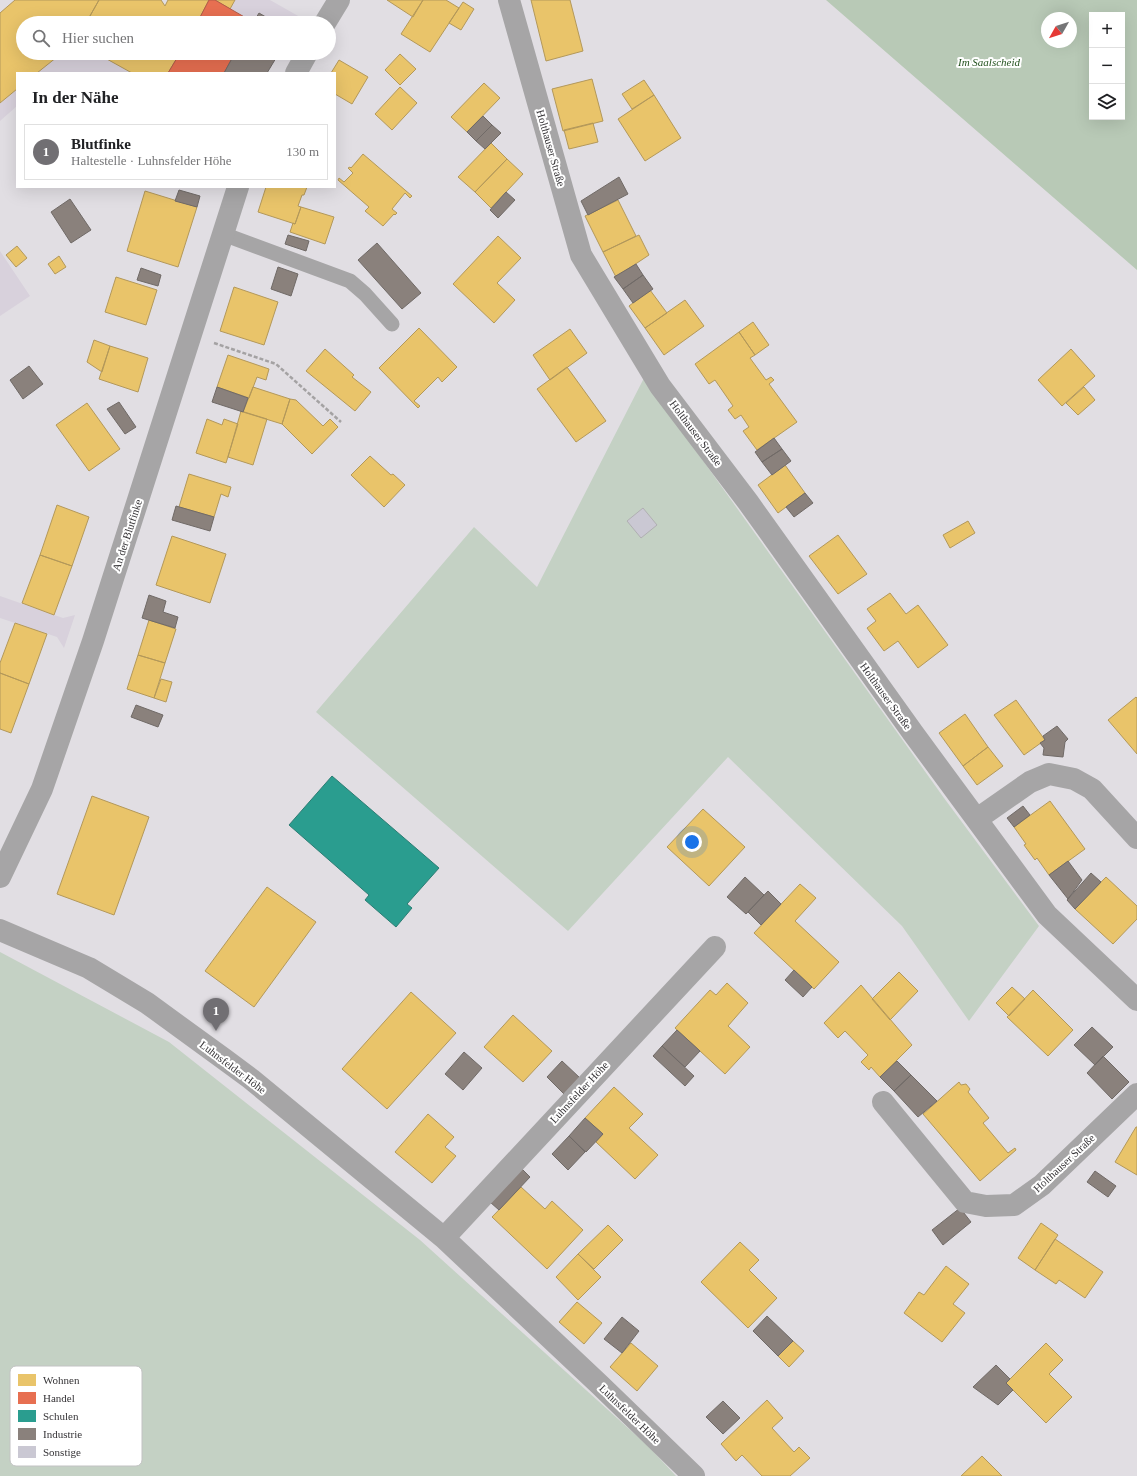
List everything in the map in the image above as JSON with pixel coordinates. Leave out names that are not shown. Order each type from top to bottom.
[{"type":"street","points":[[329,16],[339,0]]},
{"type":"street","name":"Holthauser Straße","points":[[509,0],[581,255],[660,386],[748,502],[913,733],[1047,915],[1137,1000]]},
{"type":"street","points":[[297,72],[303,60]]},
{"type":"street","name":"An der Blutfinke","points":[[0,877],[42,789],[93,641],[238,188]]},
{"type":"street","points":[[977,819],[1030,782],[1049,774],[1074,779],[1092,789],[1137,838]]},
{"type":"street","name":"Luhnsfelder Höhe","points":[[0,930],[89,968],[147,1003],[224,1058],[444,1238],[694,1476]]},
{"type":"street","name":"Luhnsfelder Höhe","points":[[444,1238],[715,947]]},
{"type":"street","name":"Holthauser Straße","points":[[883,1102],[966,1202],[986,1206],[1014,1205],[1042,1185],[1137,1094]]},
{"type":"lane","points":[[223,234],[350,281],[365,294],[392,324]]},
{"type":"path","points":[[191,335],[276,364],[341,422]]},
{"type":"shaded area","points":[[15,0],[161,0],[165,6],[168,0],[270,0],[298,16],[16,16],[16,60],[275,60],[268,72],[16,72],[16,107],[0,121],[0,13]]},
{"type":"shaded area","points":[[0,251],[30,296],[0,316]]},
{"type":"shaded area","points":[[0,596],[63,618],[75,615],[64,648],[57,637],[0,618]]},
{"type":"green space","name":"Im Saalscheid","points":[[826,0],[1137,0],[1137,270]]},
{"type":"green space","points":[[644,378],[944,798],[1039,926],[969,1021],[902,926],[728,757],[568,931],[316,712],[474,527],[537,587]]},
{"type":"green space","points":[[0,952],[169,1042],[420,1240],[649,1447],[676,1476],[0,1476]]},
{"type":"building: Wohnen","points":[[15,0],[99,0],[90,16],[16,16],[16,60],[53,60],[38,72],[16,72],[16,90],[0,103],[0,13]]},
{"type":"building: Wohnen","points":[[99,0],[161,0],[165,6],[168,0],[209,0],[201,16],[90,16]]},
{"type":"building: Wohnen","points":[[215,0],[235,0],[230,9]]},
{"type":"building: Wohnen","points":[[387,0],[423,0],[413,17]]},
{"type":"building: Wohnen","points":[[423,0],[446,0],[459,8],[430,52],[401,34]]},
{"type":"building: Wohnen","points":[[531,0],[570,0],[583,51],[546,61]]},
{"type":"building: Wohnen","points":[[463,2],[474,9],[461,30],[449,23]]},
{"type":"building: Wohnen","points":[[400,54],[416,69],[400,85],[385,70]]},
{"type":"building: Wohnen","points":[[109,60],[176,60],[169,72],[130,72]]},
{"type":"building: Wohnen","points":[[339,60],[368,77],[352,104],[336,95],[336,72],[332,72]]},
{"type":"building: Wohnen","points":[[592,79],[603,121],[563,131],[552,89]]},
{"type":"building: Wohnen","points":[[644,80],[654,95],[632,109],[622,94]]},
{"type":"building: Wohnen","points":[[484,83],[500,98],[467,132],[451,117]]},
{"type":"building: Wohnen","points":[[400,87],[417,103],[392,130],[375,114]]},
{"type":"building: Wohnen","points":[[654,95],[681,138],[645,161],[618,119]]},
{"type":"building: Wohnen","points":[[593,123],[598,142],[569,149],[564,130]]},
{"type":"building: Wohnen","points":[[491,143],[507,159],[475,192],[458,177]]},
{"type":"building: Wohnen","points":[[363,154],[412,196],[410,198],[405,193],[392,209],[397,213],[395,215],[394,214],[383,226],[365,211],[369,207],[338,180],[339,178],[344,182],[353,173],[348,168],[351,168]]},
{"type":"building: Wohnen","points":[[507,159],[523,174],[491,208],[475,192]]},
{"type":"building: Wohnen","points":[[266,188],[307,188],[298,206],[301,207],[295,224],[258,212]]},
{"type":"building: Wohnen","points":[[145,191],[197,207],[178,267],[127,251]]},
{"type":"building: Wohnen","points":[[618,200],[636,236],[603,252],[585,216]]},
{"type":"building: Wohnen","points":[[301,207],[334,217],[325,244],[290,232],[293,223],[295,224]]},
{"type":"building: Wohnen","points":[[639,235],[649,255],[616,277],[603,252]]},
{"type":"building: Wohnen","points":[[498,236],[521,258],[497,283],[515,300],[494,323],[453,284]]},
{"type":"building: Wohnen","points":[[17,246],[27,258],[16,267],[6,255]]},
{"type":"building: Wohnen","points":[[59,256],[66,267],[55,274],[48,264]]},
{"type":"building: Wohnen","points":[[116,277],[157,290],[146,325],[105,312]]},
{"type":"building: Wohnen","points":[[234,287],[278,302],[264,345],[220,331]]},
{"type":"building: Wohnen","points":[[650,290],[667,313],[645,328],[629,306]]},
{"type":"building: Wohnen","points":[[685,300],[704,326],[664,355],[645,328]]},
{"type":"building: Wohnen","points":[[753,322],[769,345],[755,355],[739,332]]},
{"type":"building: Wohnen","points":[[419,328],[457,367],[442,382],[438,377],[414,401],[420,406],[418,408],[379,368]]},
{"type":"building: Wohnen","points":[[570,329],[587,353],[550,380],[533,355]]},
{"type":"building: Wohnen","points":[[739,332],[755,355],[750,358],[766,380],[771,377],[774,380],[769,384],[797,422],[757,450],[743,431],[749,427],[741,415],[735,419],[728,410],[733,406],[715,380],[709,384],[695,364]]},
{"type":"building: Wohnen","points":[[94,340],[110,346],[102,372],[87,362]]},
{"type":"building: Wohnen","points":[[110,346],[148,358],[138,392],[99,379]]},
{"type":"building: Wohnen","points":[[325,349],[354,375],[352,377],[371,392],[355,411],[306,371]]},
{"type":"building: Wohnen","points":[[1071,349],[1095,376],[1062,406],[1038,380]]},
{"type":"building: Wohnen","points":[[228,355],[269,369],[266,380],[257,377],[249,398],[217,387]]},
{"type":"building: Wohnen","points":[[567,367],[606,421],[576,442],[537,389]]},
{"type":"building: Wohnen","points":[[253,387],[290,399],[282,424],[243,412]]},
{"type":"building: Wohnen","points":[[1084,387],[1095,400],[1078,415],[1066,403]]},
{"type":"building: Wohnen","points":[[290,399],[296,400],[323,426],[330,419],[338,427],[312,454],[282,424]]},
{"type":"building: Wohnen","points":[[87,403],[120,449],[89,471],[56,425]]},
{"type":"building: Wohnen","points":[[241,411],[267,419],[253,465],[228,457]]},
{"type":"building: Wohnen","points":[[207,419],[222,425],[224,419],[238,424],[226,463],[196,453]]},
{"type":"building: Wohnen","points":[[370,456],[391,475],[393,474],[405,485],[384,507],[351,475]]},
{"type":"building: Wohnen","points":[[785,465],[805,493],[778,513],[758,485]]},
{"type":"building: Wohnen","points":[[189,474],[231,487],[228,497],[221,494],[214,517],[179,507]]},
{"type":"building: Wohnen","points":[[57,505],[89,517],[72,566],[40,555]]},
{"type":"building: Wohnen","points":[[968,521],[975,533],[950,548],[943,535]]},
{"type":"building: Wohnen","points":[[838,535],[867,574],[838,594],[809,556]]},
{"type":"building: Wohnen","points":[[172,536],[226,554],[210,603],[156,585]]},
{"type":"building: Wohnen","points":[[40,555],[72,566],[54,615],[22,603]]},
{"type":"building: Wohnen","points":[[890,593],[906,614],[918,605],[948,645],[918,668],[898,641],[884,651],[867,628],[876,621],[867,609]]},
{"type":"building: Wohnen","points":[[149,620],[176,629],[165,663],[138,655]]},
{"type":"building: Wohnen","points":[[15,623],[47,634],[29,684],[0,673],[0,663]]},
{"type":"building: Wohnen","points":[[138,655],[165,663],[154,698],[127,689]]},
{"type":"building: Wohnen","points":[[0,673],[29,684],[11,733],[0,729]]},
{"type":"building: Wohnen","points":[[161,679],[172,682],[166,702],[154,698]]},
{"type":"building: Wohnen","points":[[1136,697],[1137,698],[1137,754],[1108,720]]},
{"type":"building: Wohnen","points":[[1016,700],[1045,740],[1024,755],[994,715]]},
{"type":"building: Wohnen","points":[[965,714],[988,747],[963,766],[939,733]]},
{"type":"building: Wohnen","points":[[988,747],[1003,766],[977,785],[963,766]]},
{"type":"building: Wohnen","points":[[92,796],[149,817],[114,915],[57,894]]},
{"type":"building: Wohnen","points":[[1050,801],[1085,849],[1049,875],[1037,858],[1035,860],[1024,845],[1026,844],[1014,827]]},
{"type":"building: Wohnen","points":[[703,809],[745,847],[709,886],[667,847]]},
{"type":"building: Wohnen","points":[[1106,877],[1137,906],[1137,919],[1113,944],[1075,909]]},
{"type":"building: Wohnen","points":[[800,884],[816,898],[795,921],[839,962],[814,989],[754,933]]},
{"type":"building: Wohnen","points":[[267,887],[316,922],[254,1007],[205,971]]},
{"type":"building: Wohnen","points":[[899,972],[918,991],[890,1020],[872,999]]},
{"type":"building: Wohnen","points":[[727,983],[748,1003],[728,1026],[750,1047],[725,1074],[675,1028],[710,990],[716,995]]},
{"type":"building: Wohnen","points":[[861,985],[912,1045],[880,1077],[871,1067],[869,1070],[861,1062],[868,1055],[845,1031],[838,1038],[824,1023]]},
{"type":"building: Wohnen","points":[[1012,987],[1025,999],[1009,1016],[996,1003]]},
{"type":"building: Wohnen","points":[[1033,990],[1073,1030],[1048,1056],[1007,1017]]},
{"type":"building: Wohnen","points":[[411,992],[456,1033],[387,1109],[342,1069]]},
{"type":"building: Wohnen","points":[[513,1015],[552,1051],[523,1082],[484,1047]]},
{"type":"building: Wohnen","points":[[959,1082],[961,1085],[966,1084],[970,1089],[968,1092],[989,1118],[983,1123],[1008,1153],[1015,1148],[1016,1150],[980,1181],[923,1114]]},
{"type":"building: Wohnen","points":[[614,1087],[643,1114],[629,1128],[658,1155],[635,1179],[596,1142],[603,1134],[585,1118]]},
{"type":"building: Wohnen","points":[[428,1114],[454,1137],[445,1147],[456,1156],[432,1183],[395,1152]]},
{"type":"building: Wohnen","points":[[1137,1127],[1137,1175],[1115,1162]]},
{"type":"building: Wohnen","points":[[521,1187],[545,1209],[552,1201],[583,1230],[547,1269],[492,1217]]},
{"type":"building: Wohnen","points":[[1041,1223],[1058,1235],[1035,1270],[1018,1258]]},
{"type":"building: Wohnen","points":[[608,1225],[623,1240],[594,1269],[578,1254]]},
{"type":"building: Wohnen","points":[[1055,1239],[1103,1272],[1085,1298],[1059,1280],[1056,1284],[1035,1270]]},
{"type":"building: Wohnen","points":[[740,1242],[759,1260],[749,1270],[777,1298],[748,1328],[701,1282]]},
{"type":"building: Wohnen","points":[[578,1254],[601,1277],[578,1300],[556,1277]]},
{"type":"building: Wohnen","points":[[946,1266],[969,1284],[953,1304],[965,1313],[942,1342],[904,1313],[919,1292],[924,1295]]},
{"type":"building: Wohnen","points":[[577,1302],[602,1323],[584,1344],[559,1322]]},
{"type":"building: Wohnen","points":[[793,1341],[804,1351],[789,1367],[778,1356]]},
{"type":"building: Wohnen","points":[[631,1343],[658,1366],[637,1391],[610,1367]]},
{"type":"building: Wohnen","points":[[1046,1343],[1063,1360],[1049,1374],[1072,1397],[1046,1423],[1006,1383]]},
{"type":"building: Wohnen","points":[[767,1400],[783,1418],[772,1428],[794,1452],[799,1447],[810,1458],[790,1476],[762,1476],[742,1455],[736,1461],[721,1444]]},
{"type":"building: Wohnen","points":[[982,1456],[1002,1476],[961,1476]]},
{"type":"building: Handel","points":[[209,0],[215,0],[243,16],[201,16]]},
{"type":"building: Handel","points":[[176,60],[231,60],[225,72],[169,72]]},
{"type":"building: Schulen","points":[[332,776],[439,868],[407,904],[412,908],[396,927],[365,900],[369,895],[289,825]]},
{"type":"building: Industrie","points":[[259,13],[264,16],[257,16]]},
{"type":"building: Industrie","points":[[231,60],[275,60],[268,72],[225,72]]},
{"type":"building: Industrie","points":[[483,116],[492,125],[476,141],[467,132]]},
{"type":"building: Industrie","points":[[492,125],[501,133],[485,149],[476,141]]},
{"type":"building: Industrie","points":[[619,177],[628,194],[588,215],[581,201]]},
{"type":"building: Industrie","points":[[179,190],[200,196],[197,207],[175,201]]},
{"type":"building: Industrie","points":[[506,192],[515,200],[498,218],[490,210]]},
{"type":"building: Industrie","points":[[70,199],[91,230],[71,243],[51,212]]},
{"type":"building: Industrie","points":[[288,235],[309,241],[306,251],[285,244]]},
{"type":"building: Industrie","points":[[377,243],[421,293],[402,309],[358,260]]},
{"type":"building: Industrie","points":[[636,264],[643,275],[623,289],[614,277]]},
{"type":"building: Industrie","points":[[278,267],[298,274],[291,296],[271,289]]},
{"type":"building: Industrie","points":[[141,268],[161,275],[158,286],[137,280]]},
{"type":"building: Industrie","points":[[643,275],[653,289],[633,303],[623,289]]},
{"type":"building: Industrie","points":[[29,366],[43,384],[23,399],[10,380]]},
{"type":"building: Industrie","points":[[217,387],[248,398],[243,412],[212,402]]},
{"type":"building: Industrie","points":[[119,402],[136,427],[125,434],[107,409]]},
{"type":"building: Industrie","points":[[774,438],[782,449],[762,462],[755,452]]},
{"type":"building: Industrie","points":[[782,449],[791,461],[772,475],[762,462]]},
{"type":"building: Industrie","points":[[805,493],[813,503],[794,517],[786,507]]},
{"type":"building: Industrie","points":[[176,506],[214,517],[210,531],[172,520]]},
{"type":"building: Industrie","points":[[149,595],[166,601],[163,612],[178,617],[175,628],[142,618]]},
{"type":"building: Industrie","points":[[136,705],[163,715],[158,727],[131,717]]},
{"type":"building: Industrie","points":[[1057,726],[1068,739],[1065,742],[1063,757],[1043,755],[1044,748],[1040,743],[1045,740],[1043,736]]},
{"type":"building: Industrie","points":[[1023,806],[1030,815],[1014,827],[1007,818]]},
{"type":"building: Industrie","points":[[1068,861],[1082,880],[1068,899],[1049,875]]},
{"type":"building: Industrie","points":[[1091,873],[1101,882],[1075,909],[1067,900]]},
{"type":"building: Industrie","points":[[745,877],[764,895],[746,914],[727,897]]},
{"type":"building: Industrie","points":[[768,891],[781,904],[761,925],[748,912]]},
{"type":"building: Industrie","points":[[794,970],[812,987],[803,997],[785,980]]},
{"type":"building: Industrie","points":[[1092,1027],[1113,1047],[1095,1065],[1074,1045]]},
{"type":"building: Industrie","points":[[677,1030],[700,1051],[685,1067],[662,1046]]},
{"type":"building: Industrie","points":[[662,1046],[694,1076],[685,1086],[653,1056]]},
{"type":"building: Industrie","points":[[464,1052],[482,1068],[463,1090],[445,1074]]},
{"type":"building: Industrie","points":[[1103,1056],[1129,1082],[1112,1099],[1087,1073]]},
{"type":"building: Industrie","points":[[562,1061],[580,1078],[564,1094],[547,1077]]},
{"type":"building: Industrie","points":[[897,1061],[911,1075],[894,1091],[880,1077]]},
{"type":"building: Industrie","points":[[911,1075],[937,1101],[918,1117],[894,1091]]},
{"type":"building: Industrie","points":[[585,1118],[603,1134],[586,1152],[569,1136]]},
{"type":"building: Industrie","points":[[569,1136],[585,1152],[568,1170],[552,1154]]},
{"type":"building: Industrie","points":[[521,1168],[530,1177],[499,1210],[490,1202]]},
{"type":"building: Industrie","points":[[1095,1171],[1116,1186],[1108,1197],[1087,1182]]},
{"type":"building: Industrie","points":[[960,1208],[971,1222],[943,1245],[932,1230]]},
{"type":"building: Industrie","points":[[767,1316],[793,1341],[778,1356],[753,1331]]},
{"type":"building: Industrie","points":[[622,1317],[639,1331],[622,1353],[604,1339]]},
{"type":"building: Industrie","points":[[996,1365],[1010,1379],[1006,1383],[1013,1390],[998,1405],[973,1387]]},
{"type":"building: Industrie","points":[[723,1401],[740,1418],[723,1434],[706,1417]]},
{"type":"building: Sonstige","points":[[643,508],[657,525],[641,538],[627,521]]},
{"type":"place","name":"Blutfinke","points":[[216,1031]]}]
